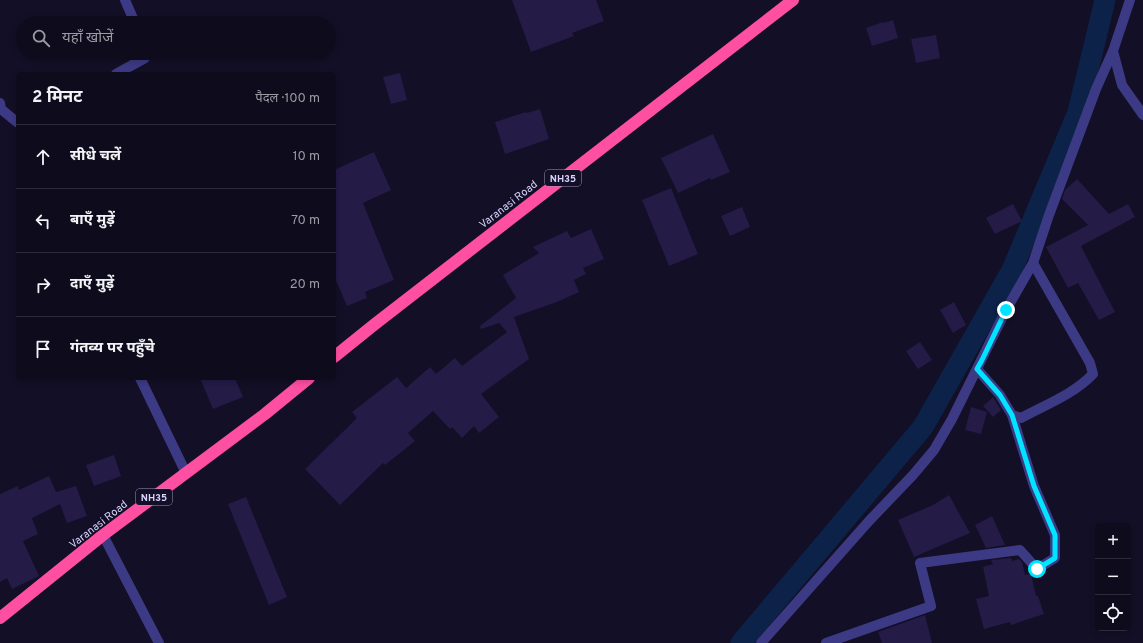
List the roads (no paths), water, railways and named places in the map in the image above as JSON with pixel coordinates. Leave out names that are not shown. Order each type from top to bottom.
[{"type":"highway","name":"Varanasi Road","points":[[336,355],[793,0]]},
{"type":"highway","name":"Varanasi Road","points":[[0,618],[103,535],[265,414],[307,380]]},
{"type":"street","points":[[125,0],[132,16]]},
{"type":"street","points":[[761,643],[864,526],[913,475],[934,450],[952,419],[1006,310],[1033,263],[1082,126],[1113,51],[1130,0]]},
{"type":"street","points":[[1113,51],[1122,85],[1143,115]]},
{"type":"street","points":[[120,72],[141,60]]},
{"type":"street","points":[[0,103],[2,109],[16,121]]},
{"type":"street","points":[[1012,415],[1021,418],[1085,383],[1093,374],[1090,364],[1033,263]]},
{"type":"street","points":[[826,643],[931,606],[920,563],[1020,550],[1037,569],[1055,558],[1055,535],[1034,486],[1012,415],[1000,395],[977,369]]},
{"type":"street","points":[[141,380],[186,473]]},
{"type":"street","points":[[103,535],[159,643]]},
{"type":"waterway","points":[[741,643],[923,427],[1012,270],[1078,112],[1105,0]]}]
